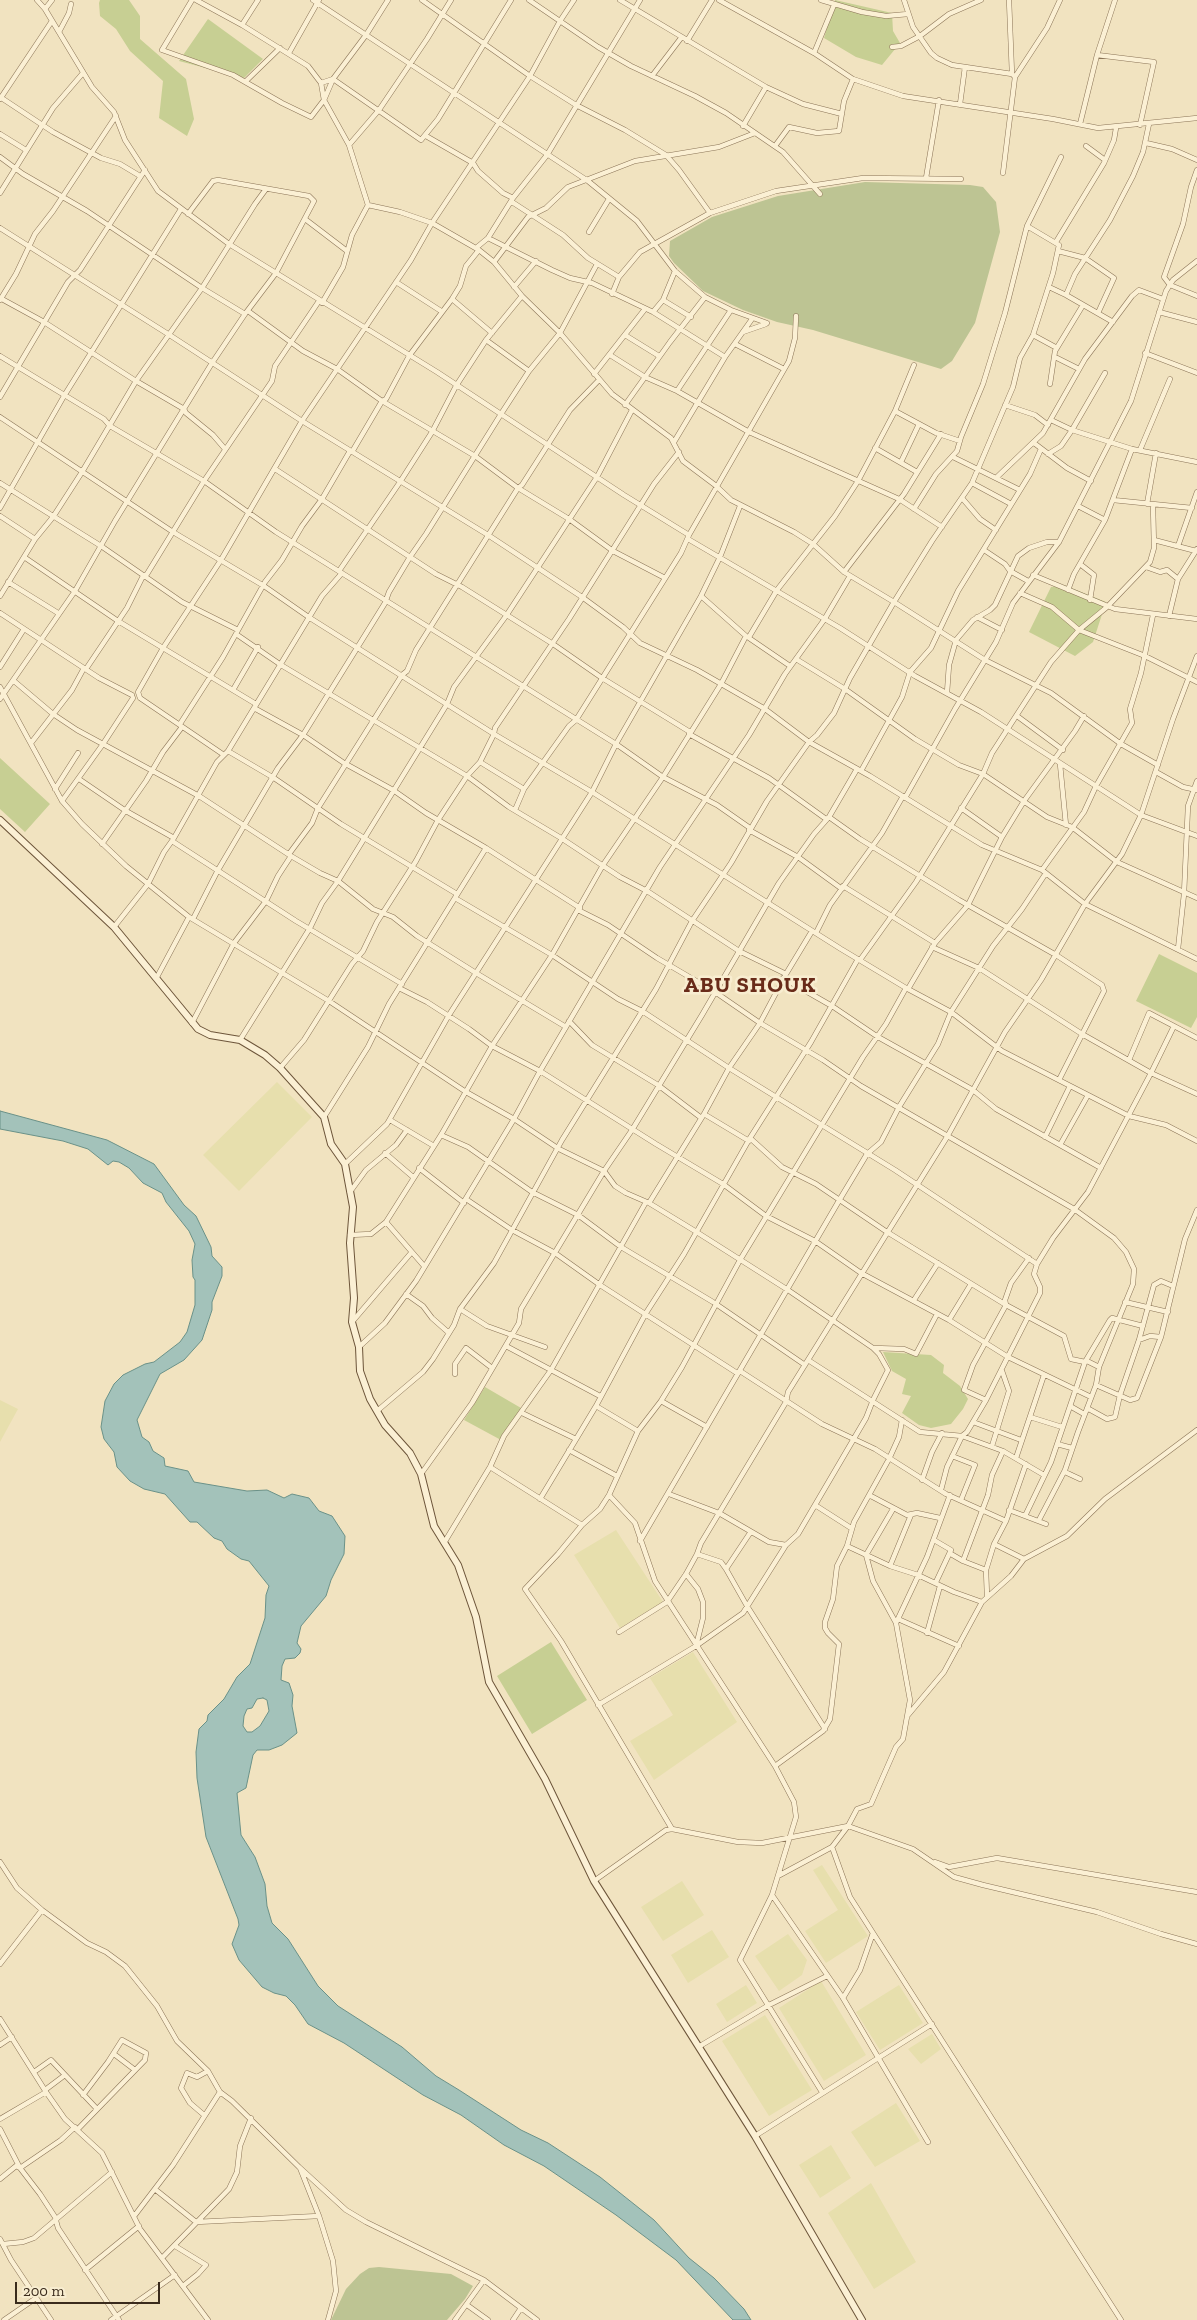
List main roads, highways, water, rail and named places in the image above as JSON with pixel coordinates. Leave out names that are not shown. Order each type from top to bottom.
[{"type":"water","points":[[0,1111],[107,1140],[154,1164],[184,1205],[196,1216],[211,1247],[212,1256],[222,1267],[222,1276],[212,1302],[212,1310],[202,1340],[184,1360],[160,1374],[137,1420],[142,1437],[149,1442],[153,1451],[164,1458],[165,1466],[188,1471],[194,1482],[247,1491],[267,1490],[284,1498],[292,1494],[309,1498],[319,1511],[332,1516],[345,1536],[344,1554],[331,1580],[326,1596],[301,1626],[297,1643],[301,1649],[300,1653],[295,1658],[285,1659],[282,1666],[281,1680],[289,1683],[293,1695],[292,1706],[297,1733],[282,1745],[269,1750],[257,1750],[253,1755],[246,1788],[237,1793],[241,1835],[255,1857],[265,1884],[267,1906],[272,1923],[288,1939],[318,1986],[338,2006],[402,2047],[436,2076],[521,2130],[548,2143],[600,2177],[654,2220],[689,2258],[714,2278],[744,2309],[751,2320],[733,2320],[676,2260],[616,2215],[544,2166],[504,2145],[461,2115],[423,2095],[344,2043],[308,2024],[295,2005],[286,1996],[262,1987],[239,1960],[232,1944],[239,1925],[238,1919],[206,1837],[197,1778],[196,1752],[199,1729],[207,1721],[208,1715],[224,1699],[237,1677],[250,1664],[265,1618],[266,1595],[269,1586],[249,1561],[241,1559],[227,1549],[222,1541],[214,1538],[197,1522],[190,1522],[165,1494],[144,1489],[130,1481],[117,1467],[114,1452],[104,1439],[101,1427],[105,1401],[114,1384],[123,1375],[145,1364],[154,1362],[180,1342],[187,1332],[195,1305],[195,1280],[193,1277],[192,1260],[195,1244],[189,1231],[166,1202],[162,1193],[143,1183],[129,1168],[119,1162],[113,1161],[108,1165],[88,1149],[63,1141],[0,1129]],"holes":[[[263,1698],[267,1700],[269,1711],[260,1726],[252,1732],[247,1732],[243,1726],[247,1709],[252,1708],[257,1699]]]},
{"type":"district","name":"ABU SHOUK","points":[[750,986]]}]
